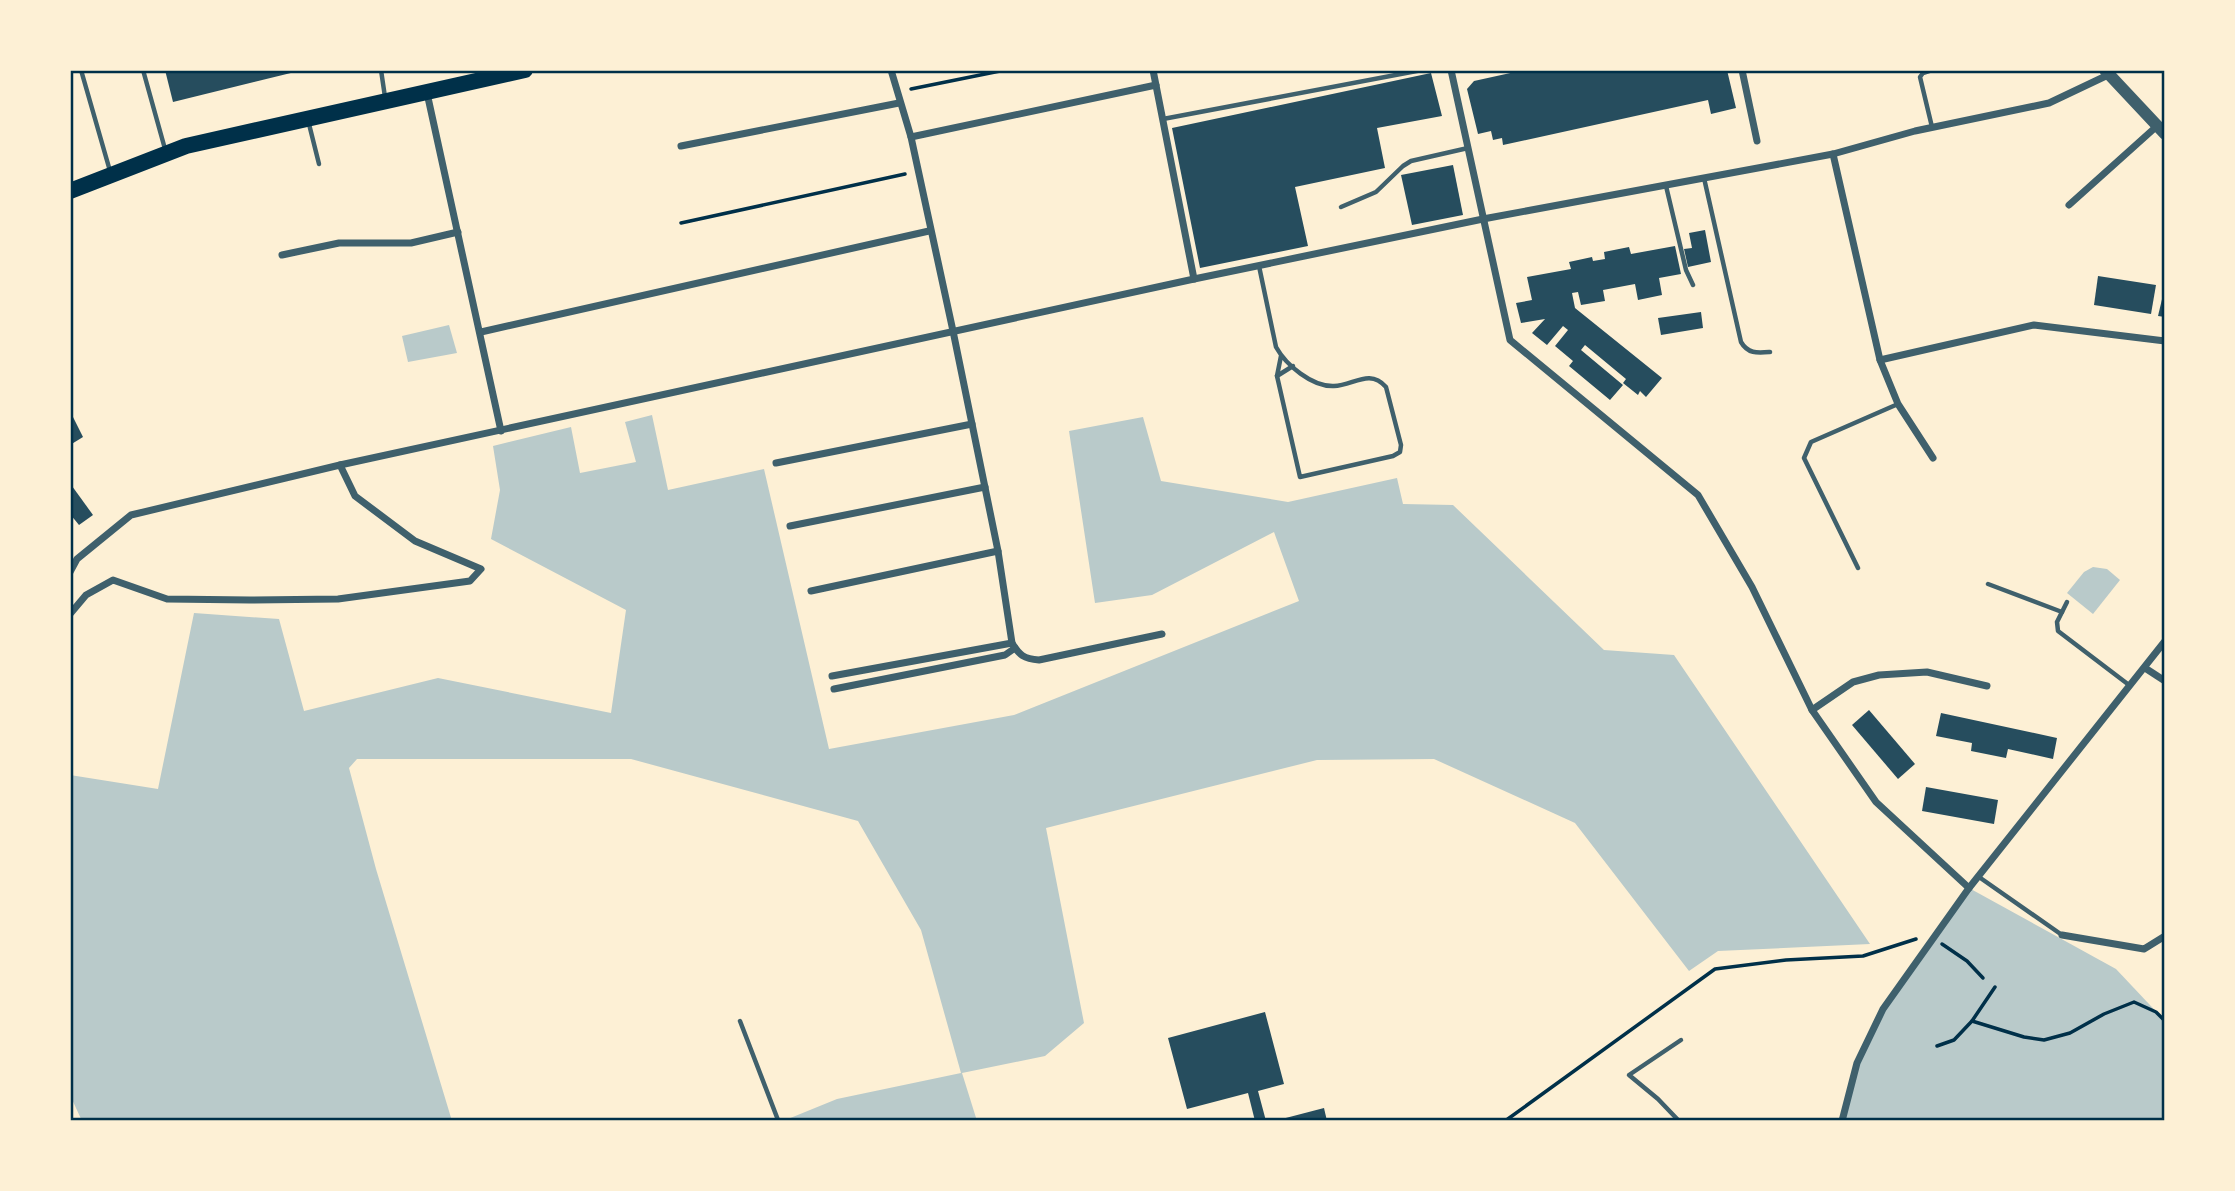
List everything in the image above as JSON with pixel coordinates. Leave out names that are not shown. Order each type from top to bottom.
[{"type":"main road","points":[[70,191],[186,146],[525,70]]},
{"type":"street","points":[[891,70],[911,137],[929,231],[953,331],[998,551],[1013,645],[1024,658],[1039,660],[1162,634]]},
{"type":"street","points":[[1153,70],[1194,279]]},
{"type":"street","points":[[1451,70],[1510,340],[1698,495],[1752,587],[1811,709],[1876,802],[1969,888]]},
{"type":"street","points":[[1742,70],[1757,141]]},
{"type":"street","points":[[70,572],[77,559],[131,515],[340,465],[1194,279],[1483,219],[1833,154],[1932,128],[2049,103],[2107,72],[2161,130],[2069,205]]},
{"type":"street","points":[[911,137],[1156,85]]},
{"type":"street","points":[[427,91],[501,431]]},
{"type":"street","points":[[681,146],[899,103]]},
{"type":"street","points":[[1833,154],[1880,360],[1898,404],[1933,458]]},
{"type":"street","points":[[481,332],[929,231]]},
{"type":"street","points":[[282,255],[339,243],[411,243],[458,232]]},
{"type":"street","points":[[1880,360],[2034,325],[2165,341]]},
{"type":"street","points":[[776,463],[972,424]]},
{"type":"street","points":[[70,614],[86,595],[113,580],[167,599],[338,599],[470,581],[481,569],[415,541],[355,496],[340,465]]},
{"type":"street","points":[[790,526],[985,487]]},
{"type":"street","points":[[811,591],[998,551]]},
{"type":"street","points":[[1842,1121],[1857,1063],[1882,1009],[1978,876],[2165,641]]},
{"type":"street","points":[[832,676],[1013,645]]},
{"type":"street","points":[[834,689],[1005,654],[1013,645]]},
{"type":"street","points":[[2145,668],[2165,681]]},
{"type":"street","points":[[1811,709],[1853,682],[1879,675],[1927,672],[1987,686]]},
{"type":"street","points":[[2062,935],[2144,949],[2165,936]]},
{"type":"lane","points":[[81,70],[111,175]]},
{"type":"lane","points":[[143,70],[166,153]]},
{"type":"lane","points":[[381,70],[386,101]]},
{"type":"lane","points":[[1163,119],[1422,70]]},
{"type":"lane","points":[[1932,70],[1920,77],[1932,128]]},
{"type":"lane","points":[[308,119],[319,164]]},
{"type":"lane","points":[[1341,207],[1365,199],[1376,192],[1411,161],[1468,148]]},
{"type":"lane","points":[[1704,177],[1717,246],[1741,342],[1745,349],[1751,352],[1770,352]]},
{"type":"lane","points":[[1665,185],[1686,271],[1693,285]]},
{"type":"lane","points":[[1259,266],[1276,346],[1281,356],[1309,380],[1333,387],[1367,377],[1380,380],[1389,398],[1401,445],[1400,452],[1393,456],[1300,477],[1277,376],[1281,356]]},
{"type":"lane","points":[[1277,376],[1293,366]]},
{"type":"lane","points":[[1858,568],[1804,458],[1811,442],[1898,404]]},
{"type":"lane","points":[[1988,584],[2062,612]]},
{"type":"lane","points":[[2067,602],[2057,622],[2057,631],[2129,685]]},
{"type":"lane","points":[[1978,876],[2062,935]]},
{"type":"lane","points":[[740,1021],[778,1120],[775,1121]]},
{"type":"lane","points":[[1679,1121],[1629,1075],[1681,1040]]},
{"type":"path","points":[[897,92],[1005,70]]},
{"type":"path","points":[[681,223],[918,171]]},
{"type":"path","points":[[1505,1121],[1715,970],[1786,960],[1863,956],[1935,934],[1983,978]]},
{"type":"path","points":[[1937,1046],[1954,1040],[1972,1021],[1995,987]]},
{"type":"path","points":[[1972,1021],[2024,1037],[2044,1040],[2070,1033],[2104,1014],[2134,1002],[2156,1012],[2165,1021]]},
{"type":"shaded area","points":[[449,325],[457,353],[408,362],[402,336]]},
{"type":"shaded area","points":[[652,415],[668,490],[764,469],[829,749],[1014,715],[1299,601],[1274,532],[1152,595],[1095,603],[1069,431],[1143,417],[1161,481],[1288,502],[1397,478],[1403,504],[1453,505],[1604,650],[1674,655],[1870,944],[1718,951],[1689,971],[1575,823],[1434,759],[1317,760],[1046,828],[1084,1023],[1045,1056],[962,1073],[977,1121],[783,1121],[837,1099],[961,1073],[921,930],[858,821],[631,759],[357,759],[349,768],[376,869],[452,1121],[82,1121],[70,1095],[70,775],[158,789],[194,613],[279,619],[304,711],[438,678],[611,713],[626,610],[491,539],[500,490],[493,446],[571,427],[580,473],[636,462],[625,422]]},
{"type":"shaded area","points":[[2093,567],[2107,569],[2120,580],[2093,614],[2067,593],[2084,572]]},
{"type":"shaded area","points":[[1969,888],[2116,969],[2165,1021],[2165,1121],[1842,1121],[1857,1063],[1883,1009]]},
{"type":"building","points":[[165,70],[299,70],[299,71],[173,102]]},
{"type":"building","points":[[1524,70],[1727,70],[1736,108],[1711,114],[1708,100],[1503,145],[1502,138],[1493,140],[1491,131],[1478,134],[1467,89],[1474,81]]},
{"type":"building","points":[[1431,73],[1442,116],[1377,128],[1385,168],[1295,187],[1308,246],[1200,268],[1172,128]]},
{"type":"building","points":[[1453,165],[1463,215],[1412,225],[1401,175]]},
{"type":"building","points":[[1705,230],[1711,262],[1688,267],[1684,249],[1692,248],[1689,233]]},
{"type":"building","points":[[1675,246],[1681,274],[1659,278],[1662,295],[1638,300],[1635,284],[1603,290],[1605,301],[1581,305],[1578,292],[1572,293],[1575,308],[1662,378],[1646,397],[1640,391],[1638,395],[1623,383],[1626,379],[1585,345],[1581,350],[1623,385],[1610,400],[1569,366],[1573,361],[1555,346],[1568,330],[1563,326],[1547,345],[1532,333],[1545,319],[1521,323],[1516,303],[1532,300],[1527,277],[1571,269],[1569,262],[1592,257],[1593,261],[1605,259],[1604,252],[1629,247],[1631,254]]},
{"type":"building","points":[[2098,276],[2156,285],[2151,314],[2094,305]]},
{"type":"building","points":[[2163,295],[2165,296],[2165,317],[2158,316]]},
{"type":"building","points":[[1701,312],[1703,328],[1661,335],[1658,318]]},
{"type":"building","points":[[70,411],[83,437],[70,445]]},
{"type":"building","points":[[72,486],[93,515],[79,525],[70,514]]},
{"type":"building","points":[[1869,710],[1915,764],[1898,779],[1852,725]]},
{"type":"building","points":[[1941,713],[2057,738],[2053,759],[2008,749],[2006,758],[1971,751],[1972,743],[1936,736]]},
{"type":"building","points":[[1926,787],[1998,800],[1994,824],[1922,811]]},
{"type":"building","points":[[1265,1012],[1284,1084],[1258,1091],[1266,1121],[1255,1121],[1248,1093],[1187,1109],[1168,1038]]},
{"type":"building","points":[[1324,1108],[1327,1121],[1278,1121],[1278,1120]]}]
